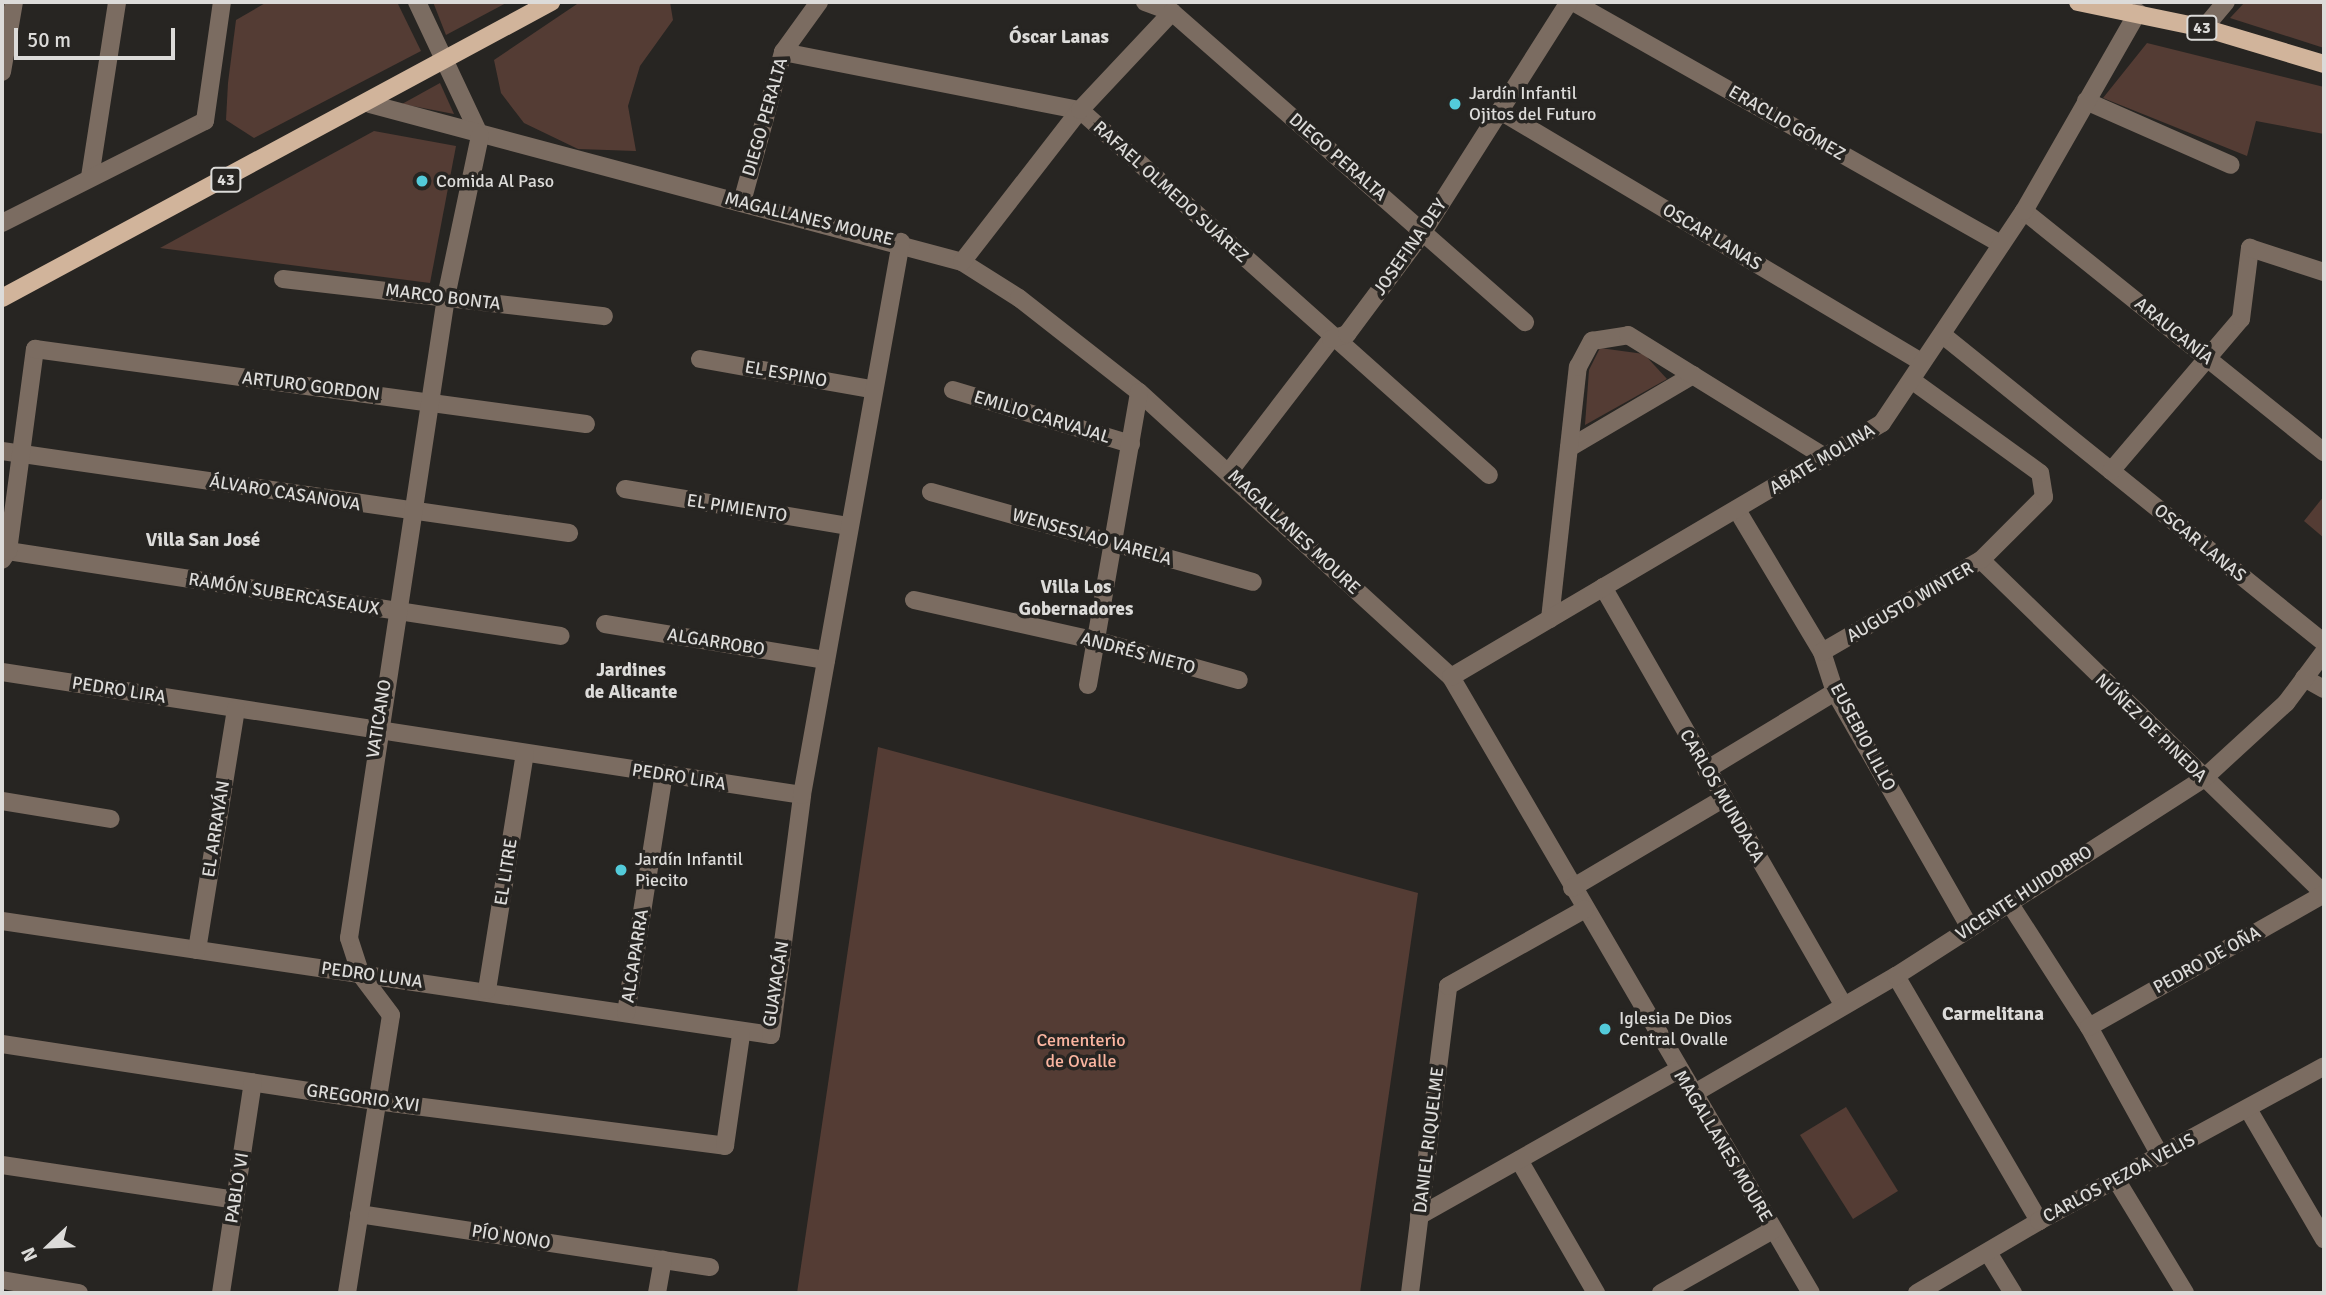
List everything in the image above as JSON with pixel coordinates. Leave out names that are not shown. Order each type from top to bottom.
[{"type":"main road","name":"43","points":[[2,298],[370,104],[551,2]]},
{"type":"main road","name":"43","points":[[2078,2],[2138,12],[2204,28],[2324,64]]},
{"type":"street","points":[[2,72],[14,2]]},
{"type":"street","points":[[90,177],[117,2]]},
{"type":"street","points":[[2,223],[205,121],[222,2]]},
{"type":"street","points":[[417,2],[448,60],[480,136]]},
{"type":"street","name":"DIEGO PERALTA","points":[[742,202],[783,52],[819,2]]},
{"type":"street","name":"DIEGO PERALTA","points":[[1145,2],[1172,12],[1525,322]]},
{"type":"street","name":"JOSEFINA DEY","points":[[1228,472],[1331,339],[1348,334],[1423,232],[1571,2]]},
{"type":"street","name":"ERACLIO GÓMEZ","points":[[1571,2],[2001,244]]},
{"type":"street","points":[[2204,28],[2225,2]]},
{"type":"street","points":[[962,262],[1080,110],[1172,12]]},
{"type":"street","name":"ABATE MOLINA","points":[[1451,677],[1882,424],[1913,381],[1922,362],[1944,336],[2001,244],[2025,211],[2138,12]]},
{"type":"street","name":"RAFAEL OLMEDO SUÁREZ","points":[[783,52],[1080,110],[1331,339],[1489,475]]},
{"type":"street","points":[[2086,101],[2231,165]]},
{"type":"street","name":"MAGALLANES MOURE","points":[[370,104],[480,136],[901,242],[962,262],[1019,298],[1139,392],[1451,677],[1678,1070],[1811,1293]]},
{"type":"street","name":"OSCAR LANAS","points":[[1502,112],[1922,362]]},
{"type":"street","name":"VATICANO","points":[[347,1293],[391,1016],[361,975],[349,939],[377,730],[446,297],[480,136]]},
{"type":"street","name":"ARAUCANÍA","points":[[2025,211],[2324,452]]},
{"type":"street","points":[[802,795],[872,389],[901,242]]},
{"type":"street","points":[[2112,471],[2241,319],[2250,248],[2324,272]]},
{"type":"street","name":"MARCO BONTA","points":[[283,279],[604,316]]},
{"type":"street","points":[[1550,619],[1578,367],[1592,341],[1628,335],[1825,457]]},
{"type":"street","name":"OSCAR LANAS","points":[[1944,336],[2324,643]]},
{"type":"street","name":"ARTURO GORDON","points":[[21,453],[35,349],[586,424]]},
{"type":"street","name":"EL ESPINO","points":[[700,359],[872,389]]},
{"type":"street","points":[[1569,448],[1693,375]]},
{"type":"street","name":"AUGUSTO WINTER","points":[[1822,652],[1981,561],[2044,498],[2040,473],[1913,381]]},
{"type":"street","name":"EMILIO CARVAJAL","points":[[953,390],[1131,444]]},
{"type":"street","points":[[1088,685],[1098,641],[1139,392]]},
{"type":"street","name":"ÁLVARO CASANOVA","points":[[2,451],[569,533]]},
{"type":"street","points":[[5,555],[21,453]]},
{"type":"street","name":"EL PIMIENTO","points":[[625,489],[849,526]]},
{"type":"street","name":"WENSESLAO VARELA","points":[[931,492],[1253,582]]},
{"type":"street","name":"EUSEBIO LILLO","points":[[1737,510],[1822,652],[1835,692],[1970,928]]},
{"type":"street","name":"RAMÓN SUBERCASEAUX","points":[[5,555],[561,636]]},
{"type":"street","name":"NÚÑEZ DE PINEDA","points":[[1981,561],[2324,894]]},
{"type":"street","name":"CARLOS MUNDACA","points":[[1603,587],[1706,771],[1843,1004]]},
{"type":"street","name":"ANDRÉS NIETO","points":[[914,600],[1098,641],[1239,680]]},
{"type":"street","name":"ALGARROBO","points":[[606,624],[826,660]]},
{"type":"street","name":"VICENTE HUIDOBRO","points":[[1693,1094],[1843,1004],[1896,976],[2203,779],[2304,678],[2324,652]]},
{"type":"street","name":"PEDRO LIRA","points":[[2,672],[802,795]]},
{"type":"street","points":[[2304,678],[2324,689]]},
{"type":"street","points":[[1706,771],[1835,692]]},
{"type":"street","name":"EL ARRAYÁN","points":[[197,950],[236,709]]},
{"type":"street","name":"EL LITRE","points":[[487,990],[525,753]]},
{"type":"street","name":"ALCAPARRA","points":[[626,1013],[663,774]]},
{"type":"street","name":"GUAYACÁN","points":[[725,1146],[741,1035],[771,1035],[802,795]]},
{"type":"street","points":[[1572,888],[1724,798]]},
{"type":"street","points":[[2,801],[111,819]]},
{"type":"street","name":"PEDRO DE OÑA","points":[[2089,1027],[2324,894]]},
{"type":"street","points":[[2010,904],[2089,1027],[2161,1157]]},
{"type":"street","name":"DANIEL RIQUELME","points":[[1410,1293],[1448,986],[1585,909]]},
{"type":"street","name":"PEDRO LUNA","points":[[2,921],[361,975],[487,990],[741,1035]]},
{"type":"street","points":[[1896,976],[2039,1220]]},
{"type":"street","name":"GREGORIO XVI","points":[[2,1044],[376,1101],[725,1146]]},
{"type":"street","name":"CARLOS PEZOA VELIS","points":[[1917,1293],[1989,1254],[2039,1220],[2117,1181],[2324,1066]]},
{"type":"street","points":[[1419,1216],[1678,1070]]},
{"type":"street","name":"PABLO VI","points":[[220,1293],[253,1082]]},
{"type":"street","points":[[2248,1109],[2324,1239]]},
{"type":"street","points":[[1519,1160],[1596,1293]]},
{"type":"street","points":[[2,1165],[235,1200]]},
{"type":"street","points":[[2117,1181],[2185,1293]]},
{"type":"street","name":"PÍO NONO","points":[[359,1214],[710,1267]]},
{"type":"street","points":[[1661,1293],[1773,1230]]},
{"type":"street","points":[[1989,1254],[2013,1293]]},
{"type":"street","points":[[657,1293],[663,1260]]},
{"type":"street","points":[[2,1280],[79,1293]]},
{"type":"green space","points":[[267,2],[397,2],[421,51],[254,138],[226,120],[228,83],[236,20]]},
{"type":"green space","points":[[433,2],[508,2],[446,35]]},
{"type":"green space","points":[[580,2],[670,2],[673,20],[640,66],[628,106],[636,151],[578,149],[524,123],[501,93],[494,60]]},
{"type":"green space","points":[[2245,2],[2324,2],[2324,48],[2230,18]]},
{"type":"green space","points":[[2147,43],[2324,87],[2324,134],[2256,121],[2247,156],[2103,98]]},
{"type":"green space","points":[[440,83],[454,114],[402,104]]},
{"type":"green space","points":[[374,131],[456,146],[430,283],[160,248]]},
{"type":"green space","points":[[1600,348],[1644,354],[1667,379],[1585,425],[1589,370]]},
{"type":"green space","points":[[2324,496],[2324,538],[2304,521]]},
{"type":"green space","name":"Cementerio de Ovalle","points":[[878,747],[1418,893],[1360,1293],[797,1293]]},
{"type":"green space","points":[[1846,1107],[1898,1191],[1853,1219],[1800,1135]]},
{"type":"place","name":"Jardín Infantil Ojitos del Futuro","points":[[1455,104]]},
{"type":"place","name":"Comida Al Paso","points":[[422,181]]},
{"type":"place","name":"Jardín Infantil Piecito","points":[[621,870]]},
{"type":"place","name":"Iglesia De Dios Central Ovalle","points":[[1605,1029]]},
{"type":"district","name":"Óscar Lanas","points":[[1059,38]]},
{"type":"district","name":"Villa San José","points":[[203,541]]},
{"type":"district","name":"Villa Los Gobernadores","points":[[1076,599]]},
{"type":"district","name":"Jardines de Alicante","points":[[631,682]]},
{"type":"district","name":"Carmelitana","points":[[1993,1015]]}]
